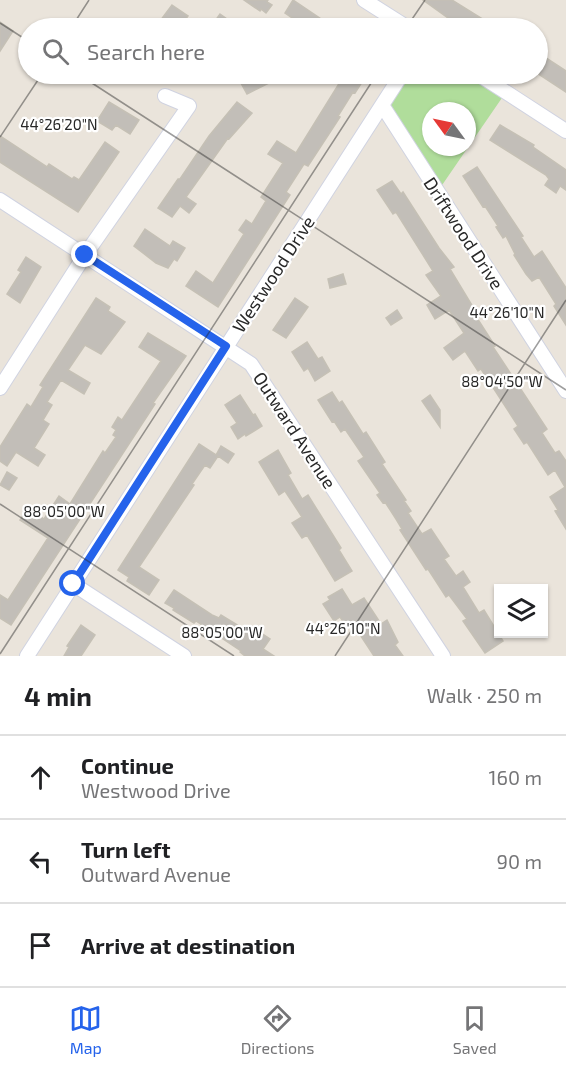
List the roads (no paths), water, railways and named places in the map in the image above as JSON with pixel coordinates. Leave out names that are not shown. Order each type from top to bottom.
[{"type":"street","points":[[364,0],[392,18]]},
{"type":"street","name":"Westwood Drive","points":[[27,656],[396,84]]},
{"type":"street","points":[[493,84],[566,131]]},
{"type":"street","points":[[0,387],[85,255],[189,106],[165,96]]},
{"type":"street","name":"Driftwood Drive","points":[[382,105],[566,391]]},
{"type":"street","name":"Outward Avenue","points":[[0,200],[251,364],[443,656]]},
{"type":"street","points":[[73,584],[184,656]]}]
